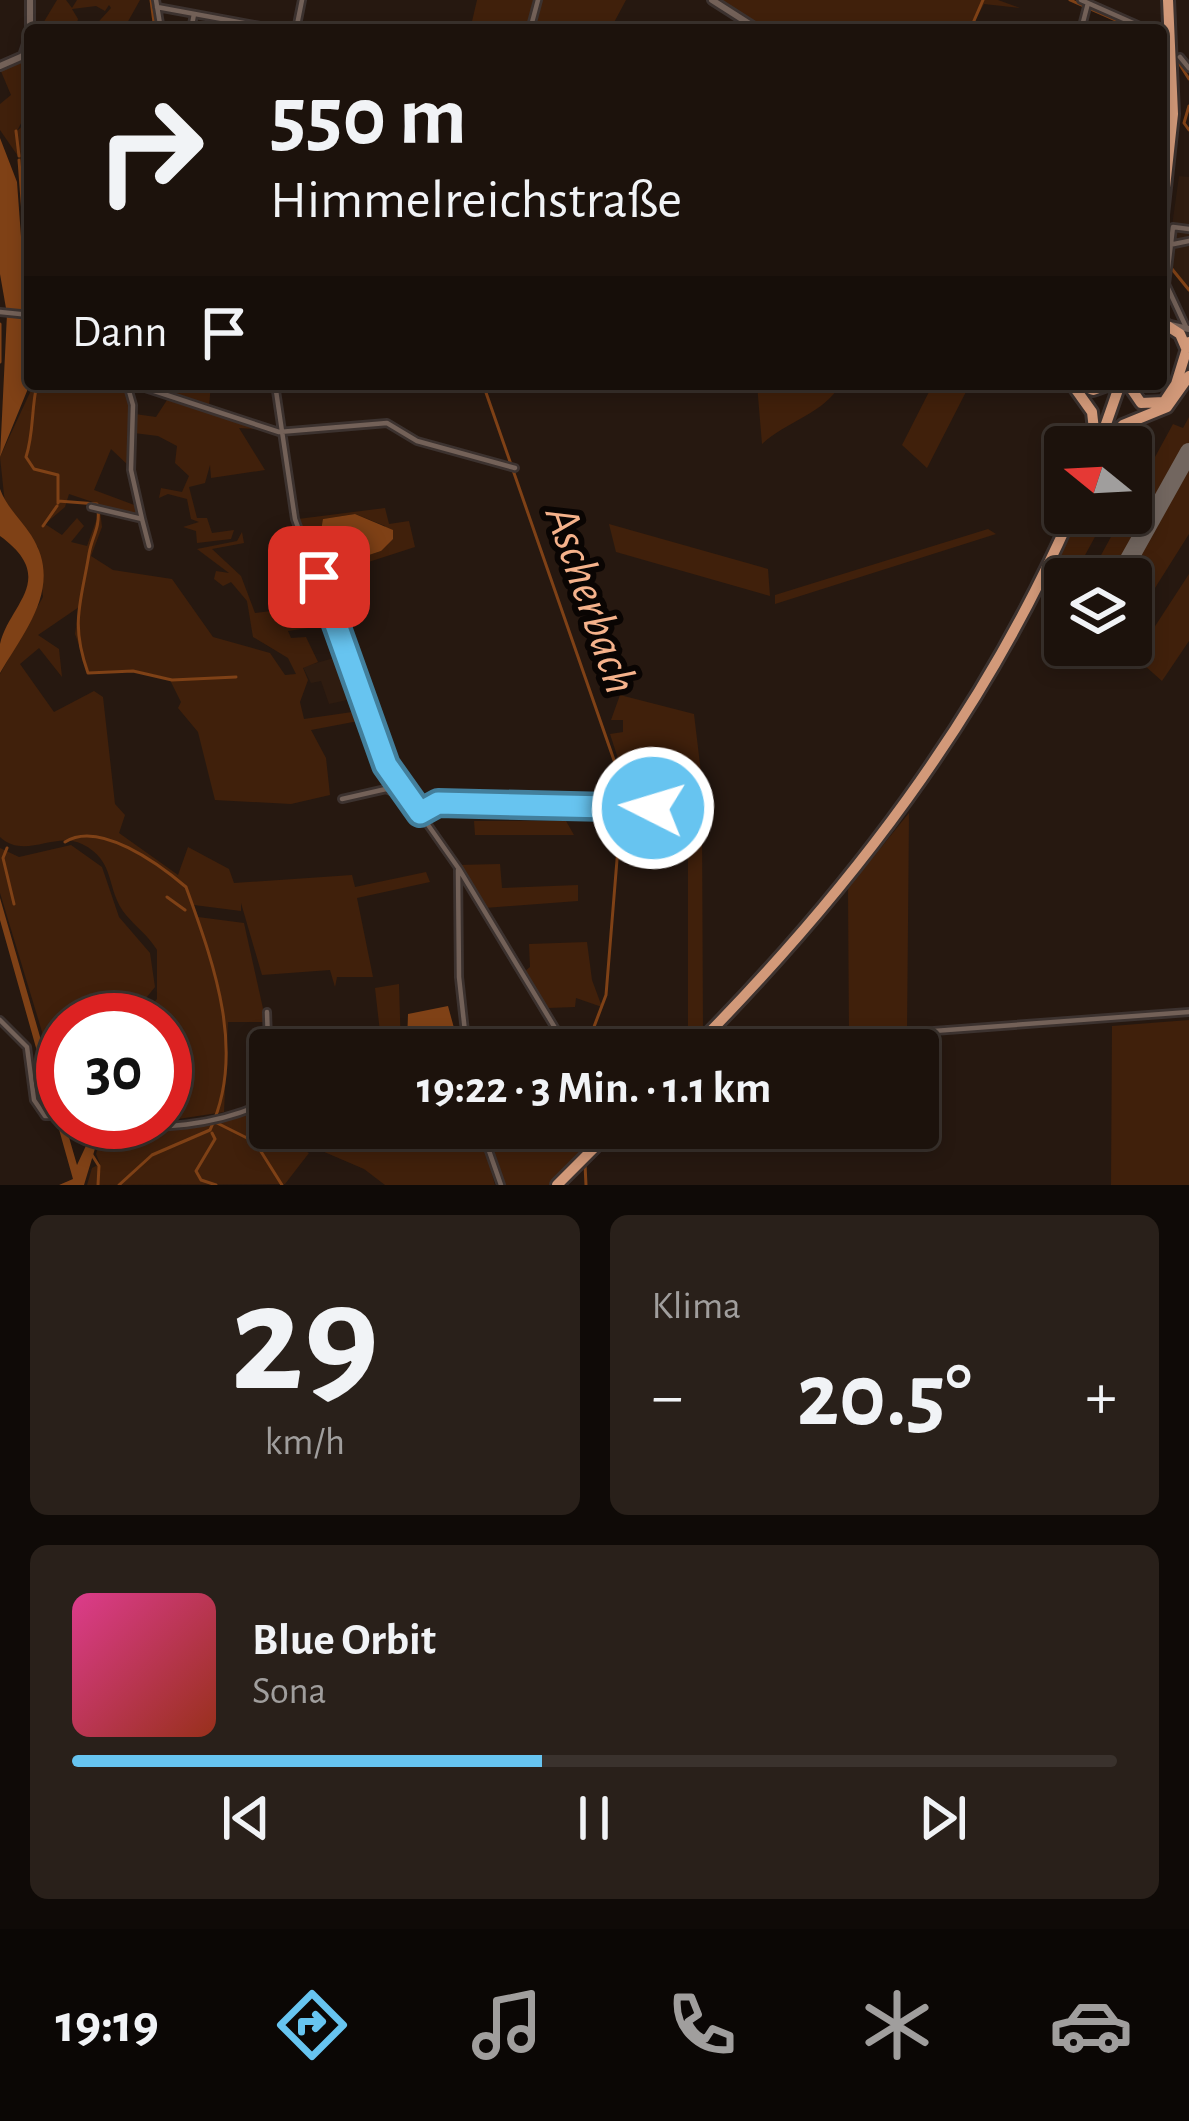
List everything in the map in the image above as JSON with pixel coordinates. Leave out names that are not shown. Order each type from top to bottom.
[{"type":"highway","points":[[1167,169],[1173,114],[1168,0]]},
{"type":"highway","points":[[1167,389],[1180,333]]},
{"type":"highway","points":[[1122,426],[1167,407],[1189,376]]},
{"type":"highway","points":[[1079,390],[1094,426]]},
{"type":"highway","points":[[1107,426],[1122,390]]},
{"type":"highway","points":[[1129,390],[1141,403],[1164,402],[1167,390]]},
{"type":"highway","points":[[712,1029],[821,910],[909,800],[1001,657],[1062,534]]},
{"type":"highway","points":[[557,1185],[593,1149]]},
{"type":"street","points":[[179,11],[182,0]]},
{"type":"street","points":[[712,0],[750,24]]},
{"type":"street","points":[[157,3],[249,24]]},
{"type":"street","points":[[1086,5],[1134,24]]},
{"type":"street","points":[[192,24],[194,14]]},
{"type":"street","points":[[222,19],[222,24]]},
{"type":"street","points":[[1180,57],[1189,68]]},
{"type":"street","points":[[1167,275],[1173,227],[1189,229]]},
{"type":"street","points":[[1169,244],[1189,242]]},
{"type":"street","points":[[1168,266],[1179,268]]},
{"type":"street","points":[[1167,286],[1180,316],[1180,333]]},
{"type":"street","points":[[1180,316],[1180,333]]},
{"type":"street","points":[[131,390],[131,469],[149,546]]},
{"type":"street","points":[[149,390],[281,432],[387,423],[417,441],[513,468]]},
{"type":"street","points":[[275,390],[295,520],[386,765],[459,869],[556,1029]]},
{"type":"street","points":[[92,507],[142,519]]},
{"type":"street","points":[[342,799],[386,789],[408,798]]},
{"type":"street","points":[[420,813],[438,803],[622,804],[647,805],[666,820]]},
{"type":"street","points":[[459,869],[459,976],[465,1029]]},
{"type":"street","points":[[267,1012],[268,1029]]},
{"type":"street","points":[[939,1031],[1189,1012]]},
{"type":"street","points":[[1,1020],[27,1047],[36,1102]]},
{"type":"street","points":[[192,1120],[249,1106]]},
{"type":"street","points":[[489,1149],[502,1185]]},
{"type":"shaded area","points":[[57,0],[66,0],[72,8],[77,0],[140,0],[127,24],[97,24],[109,5],[105,11],[96,6],[72,9],[77,24],[43,24]]},
{"type":"shaded area","points":[[477,0],[626,0],[613,24],[471,24]]},
{"type":"shaded area","points":[[718,0],[998,0],[1020,8],[984,4],[973,24],[756,24]]},
{"type":"shaded area","points":[[24,59],[24,118],[17,131],[24,125],[24,221],[20,159],[0,130],[0,104],[11,95],[0,69]]},
{"type":"shaded area","points":[[0,138],[17,182],[27,390],[0,457],[7,314],[0,274]]},
{"type":"shaded area","points":[[1179,176],[1189,177],[1189,292],[1167,261]]},
{"type":"shaded area","points":[[31,390],[127,390],[133,405],[129,466],[111,449],[94,490],[137,506],[137,517],[69,494],[65,507],[45,524],[62,535],[77,518],[84,526],[71,542],[87,546],[100,510],[102,527],[91,556],[113,570],[172,579],[213,637],[270,653],[285,675],[296,674],[288,658],[253,637],[247,601],[231,582],[223,586],[214,579],[216,571],[229,573],[197,549],[237,541],[242,532],[244,543],[212,549],[241,576],[255,613],[304,607],[306,619],[314,617],[310,606],[328,604],[336,624],[288,631],[291,638],[306,637],[318,662],[303,668],[308,680],[300,702],[304,719],[366,710],[369,719],[311,730],[326,758],[330,795],[291,804],[215,800],[198,732],[178,708],[181,702],[169,678],[132,670],[89,672],[75,634],[79,607],[38,635],[59,649],[62,677],[39,648],[20,664],[54,712],[94,691],[103,697],[115,804],[125,815],[119,833],[178,875],[188,847],[229,869],[234,883],[352,875],[355,887],[426,872],[430,882],[357,898],[373,977],[337,977],[335,987],[330,970],[262,975],[241,903],[241,911],[194,905],[198,917],[244,923],[266,1022],[228,1022],[224,1112],[192,1117],[192,993],[157,993],[157,950],[126,915],[101,859],[71,841],[19,846],[0,837],[0,674],[43,597],[38,547],[5,504],[0,457]]},
{"type":"shaded area","points":[[210,390],[209,407],[269,425],[196,408],[256,429],[239,428],[265,470],[211,478],[210,465],[205,483],[189,487],[197,518],[207,518],[212,533],[234,530],[231,539],[197,543],[196,531],[183,527],[199,522],[191,519],[187,499],[168,494],[159,498],[161,488],[182,492],[189,476],[175,463],[177,446],[158,436],[134,433],[135,414],[156,417],[167,400],[190,407],[150,391]]},
{"type":"shaded area","points":[[758,390],[836,390],[826,402],[762,444]]},
{"type":"shaded area","points":[[930,390],[967,390],[927,468],[902,445]]},
{"type":"shaded area","points":[[1189,417],[1189,534],[1152,593],[1152,558],[1099,558],[1113,534],[1152,534],[1152,462],[1173,424],[1183,428]]},
{"type":"shaded area","points":[[0,489],[31,535],[44,572],[37,607],[0,673],[0,644],[28,579],[17,551],[0,536]]},
{"type":"shaded area","points":[[385,508],[389,524],[409,521],[415,547],[322,577],[298,519]],"holes":[[[355,514],[385,526],[381,551],[354,560],[323,519]]]},
{"type":"shaded area","points":[[355,514],[393,530],[393,539],[381,551],[354,560],[339,543],[319,543],[323,519]]},
{"type":"shaded area","points":[[609,524],[768,569],[770,596],[616,552]]},
{"type":"shaded area","points":[[988,529],[996,534],[775,604],[775,595]]},
{"type":"shaded area","points":[[1066,534],[1097,534],[1083,558],[1056,558]]},
{"type":"shaded area","points":[[1189,574],[1189,641],[1162,681],[1145,666],[1152,666],[1152,631]]},
{"type":"shaded area","points":[[347,654],[361,697],[329,704],[321,681],[311,683],[303,667]]},
{"type":"shaded area","points":[[620,695],[694,714],[707,823],[702,824],[703,1029],[688,1029],[688,826],[645,827],[646,784],[626,783],[610,734],[623,732],[623,720],[611,720]]},
{"type":"shaded area","points":[[909,813],[907,1029],[849,1029],[848,888]]},
{"type":"shaded area","points":[[474,821],[566,821],[574,835],[475,835]]},
{"type":"shaded area","points":[[71,845],[102,867],[119,917],[150,953],[155,987],[150,993],[36,993],[36,1012],[0,893],[0,848],[19,857]]},
{"type":"shaded area","points":[[500,864],[502,888],[578,885],[578,901],[485,908],[458,865]]},
{"type":"shaded area","points":[[0,898],[36,1023],[36,1048],[0,920]]},
{"type":"shaded area","points":[[587,942],[592,980],[602,1007],[576,998],[575,1007],[548,1008],[524,972],[530,967],[529,944]]},
{"type":"shaded area","points":[[399,984],[400,1029],[380,1029],[375,988]]},
{"type":"shaded area","points":[[448,1006],[454,1029],[407,1029],[408,1014]]},
{"type":"shaded area","points":[[1189,1020],[1189,1185],[1111,1185],[1112,1026]]},
{"type":"shaded area","points":[[249,1111],[249,1149],[309,1153],[285,1184],[87,1185],[92,1168],[100,1164],[98,1149],[192,1149],[192,1121]]},
{"type":"shaded area","points":[[65,1149],[72,1149],[77,1165],[84,1149],[95,1149],[84,1185],[59,1185],[73,1179]]},
{"type":"shaded area","points":[[317,1149],[485,1149],[495,1185],[385,1185],[364,1169]]},
{"type":"shaded area","points":[[490,1149],[581,1149],[550,1185],[503,1185]]},
{"type":"waterway","name":"Ascherbach","points":[[151,0],[154,24]]},
{"type":"waterway","points":[[973,24],[983,0]]},
{"type":"waterway","points":[[1070,0],[1124,24]]},
{"type":"waterway","points":[[1177,60],[1189,79]]},
{"type":"waterway","points":[[1189,106],[1184,123],[1189,130]]},
{"type":"waterway","points":[[16,131],[19,156]]},
{"type":"waterway","points":[[19,160],[24,227]]},
{"type":"waterway","points":[[1172,269],[1189,290]]},
{"type":"waterway","points":[[0,324],[0,362]]},
{"type":"waterway","points":[[36,390],[26,457],[34,469],[58,475],[58,503]]},
{"type":"waterway","name":"Ascherbach","points":[[485,390],[623,786],[606,995],[593,1029]]},
{"type":"waterway","points":[[58,501],[97,504]]},
{"type":"waterway","points":[[43,526],[57,506]]},
{"type":"waterway","points":[[98,509],[79,613],[79,640],[88,673],[133,671],[172,680],[236,677]]},
{"type":"waterway","points":[[65,842],[79,837],[111,841],[145,857],[186,887],[222,1007],[226,1070],[210,1130],[152,1155],[119,1185]]},
{"type":"waterway","points":[[7,848],[3,858],[14,904]]},
{"type":"waterway","points":[[167,897],[185,910]]},
{"type":"waterway","points":[[217,1123],[255,1142],[282,1185]]},
{"type":"waterway","points":[[212,1133],[215,1139],[196,1171],[201,1180],[216,1185]]},
{"type":"waterway","points":[[92,1155],[99,1166],[98,1185]]},
{"type":"waterway","name":"Ascherbach","points":[[585,1164],[586,1185]]},
{"type":"runway","points":[[1130,558],[1189,452]]},
{"type":"route","points":[[319,577],[386,765],[420,813],[438,803],[653,808]]}]
